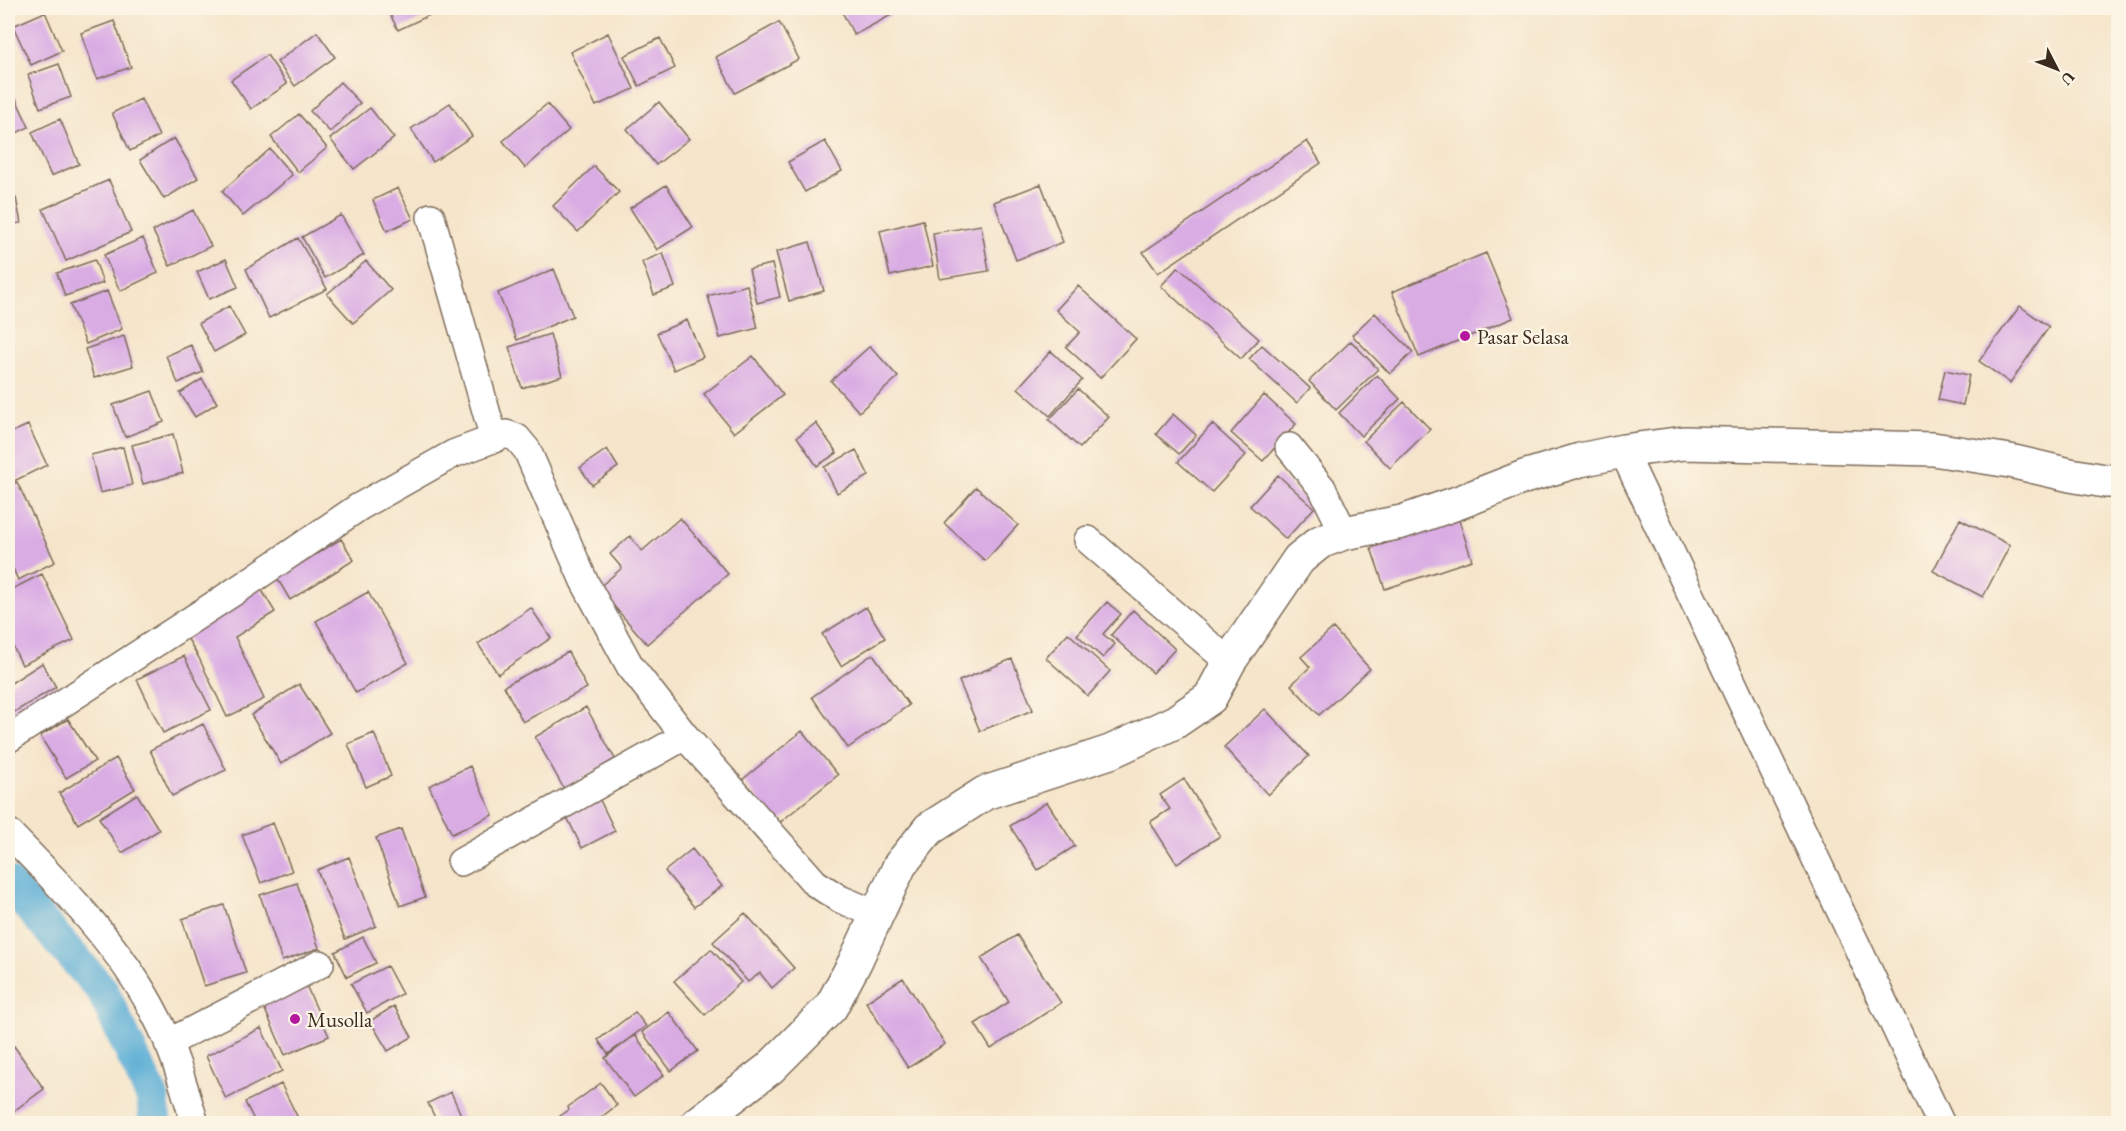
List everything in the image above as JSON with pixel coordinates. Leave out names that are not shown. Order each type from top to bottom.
[{"type":"street","points":[[431,217],[494,439]]},
{"type":"street","points":[[8,740],[243,586],[358,507],[453,454],[506,434],[517,438],[527,450],[589,590],[630,666],[685,736],[816,883],[840,899],[876,914]]},
{"type":"street","points":[[697,1124],[770,1068],[831,1007],[855,962],[900,865],[929,829],[985,794],[1110,752],[1174,722],[1210,698],[1229,662],[1299,559],[1320,542],[1344,533],[1402,522],[1524,477],[1580,460],[1623,451],[1684,443],[1933,449],[2010,460],[2070,475],[2118,481]]},
{"type":"street","points":[[1289,447],[1322,488],[1344,533]]},
{"type":"street","points":[[1623,451],[1941,1124]]},
{"type":"street","points":[[1088,540],[1229,662]]},
{"type":"street","points":[[461,862],[685,736]]},
{"type":"street","points":[[8,832],[81,911],[128,968],[156,1015],[168,1043],[195,1124]]},
{"type":"street","points":[[168,1043],[320,964]]},
{"type":"building","points":[[387,8],[434,8],[436,12],[398,30]]},
{"type":"building","points":[[840,8],[894,8],[897,12],[854,35]]},
{"type":"building","points":[[45,12],[62,51],[31,65],[13,26]]},
{"type":"building","points":[[114,21],[131,67],[97,79],[81,33]]},
{"type":"building","points":[[779,22],[799,59],[735,93],[716,57]]},
{"type":"building","points":[[317,32],[335,57],[295,86],[277,62]]},
{"type":"building","points":[[608,33],[634,89],[596,106],[570,52]]},
{"type":"building","points":[[660,38],[675,68],[639,86],[624,56]]},
{"type":"building","points":[[267,55],[287,84],[251,109],[231,80]]},
{"type":"building","points":[[59,64],[71,97],[40,108],[28,75]]},
{"type":"building","points":[[340,82],[360,103],[330,132],[310,111]]},
{"type":"building","points":[[10,86],[29,127],[8,137],[8,87]]},
{"type":"building","points":[[141,99],[159,136],[130,151],[112,113]]},
{"type":"building","points":[[659,102],[689,139],[656,165],[627,129]]},
{"type":"building","points":[[450,103],[472,136],[433,162],[411,129]]},
{"type":"building","points":[[547,104],[569,130],[525,168],[503,141]]},
{"type":"building","points":[[370,108],[394,138],[354,169],[330,139]]},
{"type":"building","points":[[299,114],[327,148],[298,172],[271,137]]},
{"type":"building","points":[[60,119],[79,164],[51,176],[32,132]]},
{"type":"building","points":[[174,138],[198,178],[164,199],[140,160]]},
{"type":"building","points":[[825,141],[842,171],[805,192],[788,162]]},
{"type":"building","points":[[1307,141],[1321,163],[1158,273],[1143,252]]},
{"type":"building","points":[[270,149],[292,175],[243,216],[222,191]]},
{"type":"building","points":[[594,166],[619,192],[578,232],[553,206]]},
{"type":"building","points":[[109,180],[131,232],[66,261],[43,209]]},
{"type":"building","points":[[1041,184],[1063,242],[1016,260],[994,202]]},
{"type":"building","points":[[666,185],[693,227],[657,250],[630,208]]},
{"type":"building","points":[[398,188],[413,219],[387,231],[373,200]]},
{"type":"building","points":[[16,198],[21,223],[8,225],[8,200]]},
{"type":"building","points":[[193,210],[211,246],[170,266],[153,231]]},
{"type":"building","points":[[341,215],[364,255],[325,278],[302,237]]},
{"type":"building","points":[[923,220],[933,266],[890,276],[880,231]]},
{"type":"building","points":[[981,225],[989,271],[940,279],[933,233]]},
{"type":"building","points":[[143,238],[158,273],[120,291],[104,255]]},
{"type":"building","points":[[298,238],[327,289],[269,318],[246,269]]},
{"type":"building","points":[[810,242],[824,291],[789,301],[776,252]]},
{"type":"building","points":[[663,253],[675,287],[654,295],[642,262]]},
{"type":"building","points":[[1486,253],[1513,318],[1419,357],[1392,292]]},
{"type":"building","points":[[226,259],[238,287],[209,299],[197,272]]},
{"type":"building","points":[[95,260],[103,283],[65,296],[57,273]]},
{"type":"building","points":[[366,261],[391,290],[353,323],[327,294]]},
{"type":"building","points":[[772,264],[780,297],[757,303],[749,269]]},
{"type":"building","points":[[1178,267],[1259,339],[1241,359],[1161,286]]},
{"type":"building","points":[[554,269],[573,316],[517,340],[498,293]]},
{"type":"building","points":[[747,285],[758,328],[720,338],[708,296]]},
{"type":"building","points":[[1078,286],[1136,339],[1100,378],[1066,347],[1080,332],[1056,310]]},
{"type":"building","points":[[107,291],[122,329],[86,344],[70,305]]},
{"type":"building","points":[[229,306],[245,335],[214,352],[199,323]]},
{"type":"building","points":[[2020,306],[2049,327],[2010,383],[1979,361]]},
{"type":"building","points":[[1375,313],[1413,352],[1390,374],[1352,335]]},
{"type":"building","points":[[687,320],[703,357],[674,370],[657,333]]},
{"type":"building","points":[[550,334],[562,376],[522,388],[509,347]]},
{"type":"building","points":[[124,336],[133,366],[94,378],[85,349]]},
{"type":"building","points":[[1351,341],[1378,369],[1336,410],[1309,381]]},
{"type":"building","points":[[191,345],[203,372],[178,383],[166,356]]},
{"type":"building","points":[[1262,345],[1310,388],[1297,403],[1249,359]]},
{"type":"building","points":[[870,346],[898,377],[859,412],[831,381]]},
{"type":"building","points":[[1051,351],[1082,380],[1050,416],[1018,388]]},
{"type":"building","points":[[753,356],[783,395],[734,433],[704,394]]},
{"type":"building","points":[[1945,370],[1969,375],[1963,405],[1938,400]]},
{"type":"building","points":[[1377,375],[1400,399],[1361,436],[1339,413]]},
{"type":"building","points":[[202,379],[217,403],[195,417],[180,393]]},
{"type":"building","points":[[1078,389],[1109,417],[1080,448],[1049,420]]},
{"type":"building","points":[[152,391],[164,422],[125,437],[113,405]]},
{"type":"building","points":[[1264,395],[1296,424],[1263,461],[1231,433]]},
{"type":"building","points":[[1404,402],[1430,429],[1390,468],[1364,441]]},
{"type":"building","points":[[1173,414],[1196,435],[1179,454],[1156,434]]},
{"type":"building","points":[[816,423],[837,453],[817,466],[797,437]]},
{"type":"building","points":[[1212,424],[1246,455],[1212,492],[1178,462]]},
{"type":"building","points":[[28,425],[47,465],[8,484],[8,434]]},
{"type":"building","points":[[173,434],[183,473],[143,484],[132,445]]},
{"type":"building","points":[[123,447],[132,485],[100,493],[91,455]]},
{"type":"building","points":[[607,449],[618,467],[592,485],[580,468]]},
{"type":"building","points":[[856,450],[869,476],[837,493],[824,467]]},
{"type":"building","points":[[1278,475],[1314,508],[1286,539],[1250,506]]},
{"type":"building","points":[[17,482],[55,562],[18,580],[8,557],[8,486]]},
{"type":"building","points":[[976,487],[1018,525],[985,561],[944,523]]},
{"type":"building","points":[[680,518],[728,574],[647,644],[598,588],[622,568],[610,554],[630,536],[642,551]]},
{"type":"building","points":[[1960,519],[2010,545],[1983,597],[1933,571]]},
{"type":"building","points":[[1459,520],[1472,560],[1385,589],[1371,548]]},
{"type":"building","points":[[341,539],[354,560],[290,600],[277,578]]},
{"type":"building","points":[[42,574],[74,640],[22,665],[8,636],[8,591]]},
{"type":"building","points":[[260,587],[275,612],[235,637],[264,699],[227,717],[185,634]]},
{"type":"building","points":[[368,592],[408,663],[356,693],[316,621]]},
{"type":"building","points":[[1107,602],[1121,614],[1103,634],[1115,644],[1103,658],[1077,635]]},
{"type":"building","points":[[866,607],[885,638],[841,666],[822,634]]},
{"type":"building","points":[[531,608],[551,638],[498,674],[478,644]]},
{"type":"building","points":[[1133,610],[1175,649],[1153,673],[1111,635]]},
{"type":"building","points":[[1333,628],[1370,669],[1319,715],[1291,685],[1310,667],[1301,657]]},
{"type":"building","points":[[1068,633],[1110,671],[1088,696],[1046,658]]},
{"type":"building","points":[[568,652],[587,688],[523,722],[504,686]]},
{"type":"building","points":[[873,654],[909,705],[848,748],[812,697]]},
{"type":"building","points":[[184,656],[211,710],[163,733],[137,679]]},
{"type":"building","points":[[1012,659],[1033,710],[980,731],[959,681]]},
{"type":"building","points":[[42,663],[56,687],[8,716],[8,685]]},
{"type":"building","points":[[299,684],[330,733],[281,764],[251,715]]},
{"type":"building","points":[[586,707],[615,759],[564,789],[535,737]]},
{"type":"building","points":[[1265,709],[1309,756],[1268,795],[1224,747]]},
{"type":"building","points":[[68,719],[95,761],[66,778],[40,736]]},
{"type":"building","points":[[203,724],[226,770],[172,796],[150,750]]},
{"type":"building","points":[[802,731],[838,775],[778,824],[742,780]]},
{"type":"building","points":[[374,733],[391,776],[366,787],[348,744]]},
{"type":"building","points":[[116,758],[135,789],[78,824],[59,793]]},
{"type":"building","points":[[470,766],[493,815],[452,834],[429,786]]},
{"type":"building","points":[[1184,779],[1220,836],[1177,864],[1150,822],[1170,809],[1160,795]]},
{"type":"building","points":[[137,794],[159,830],[122,853],[99,818]]},
{"type":"building","points":[[597,794],[615,831],[582,848],[564,811]]},
{"type":"building","points":[[1047,802],[1075,846],[1038,870],[1010,826]]},
{"type":"building","points":[[273,823],[292,871],[261,883],[242,835]]},
{"type":"building","points":[[401,829],[425,897],[400,906],[376,838]]},
{"type":"building","points":[[692,849],[722,886],[694,907],[665,871]]},
{"type":"building","points":[[349,857],[376,926],[345,939],[317,870]]},
{"type":"building","points":[[297,883],[319,948],[282,961],[260,895]]},
{"type":"building","points":[[224,905],[246,973],[204,986],[182,919]]},
{"type":"building","points":[[745,913],[794,968],[772,988],[760,973],[748,982],[713,942]]},
{"type":"building","points":[[1017,935],[1061,1003],[991,1049],[975,1024],[1009,1002],[981,958]]},
{"type":"building","points":[[363,937],[376,963],[347,977],[335,952]]},
{"type":"building","points":[[711,949],[741,982],[705,1015],[674,981]]},
{"type":"building","points":[[387,966],[402,994],[367,1013],[351,984]]},
{"type":"building","points":[[903,978],[945,1044],[908,1068],[866,1002]]},
{"type":"building","name":"Musolla","points":[[305,983],[329,1036],[285,1055],[262,1003]]},
{"type":"building","points":[[394,1006],[412,1037],[388,1051],[370,1021]]},
{"type":"building","points":[[635,1012],[646,1026],[608,1054],[598,1040]]},
{"type":"building","points":[[669,1012],[698,1051],[671,1071],[642,1032]]},
{"type":"building","points":[[261,1028],[282,1071],[226,1099],[206,1056]]},
{"type":"building","points":[[635,1035],[664,1075],[634,1097],[605,1058]]},
{"type":"building","points":[[14,1046],[44,1089],[8,1115],[8,1051]]},
{"type":"building","points":[[601,1083],[617,1105],[599,1119],[602,1124],[566,1124],[560,1116],[569,1110],[568,1107]]},
{"type":"building","points":[[281,1084],[301,1124],[256,1124],[245,1102]]},
{"type":"building","points":[[451,1092],[465,1124],[438,1124],[428,1103]]},
{"type":"waterway","points":[[8,883],[102,990],[153,1099],[155,1124]]},
{"type":"place","name":"Pasar Selasa","points":[[1465,336]]},
{"type":"place","name":"Musolla","points":[[295,1019]]}]
